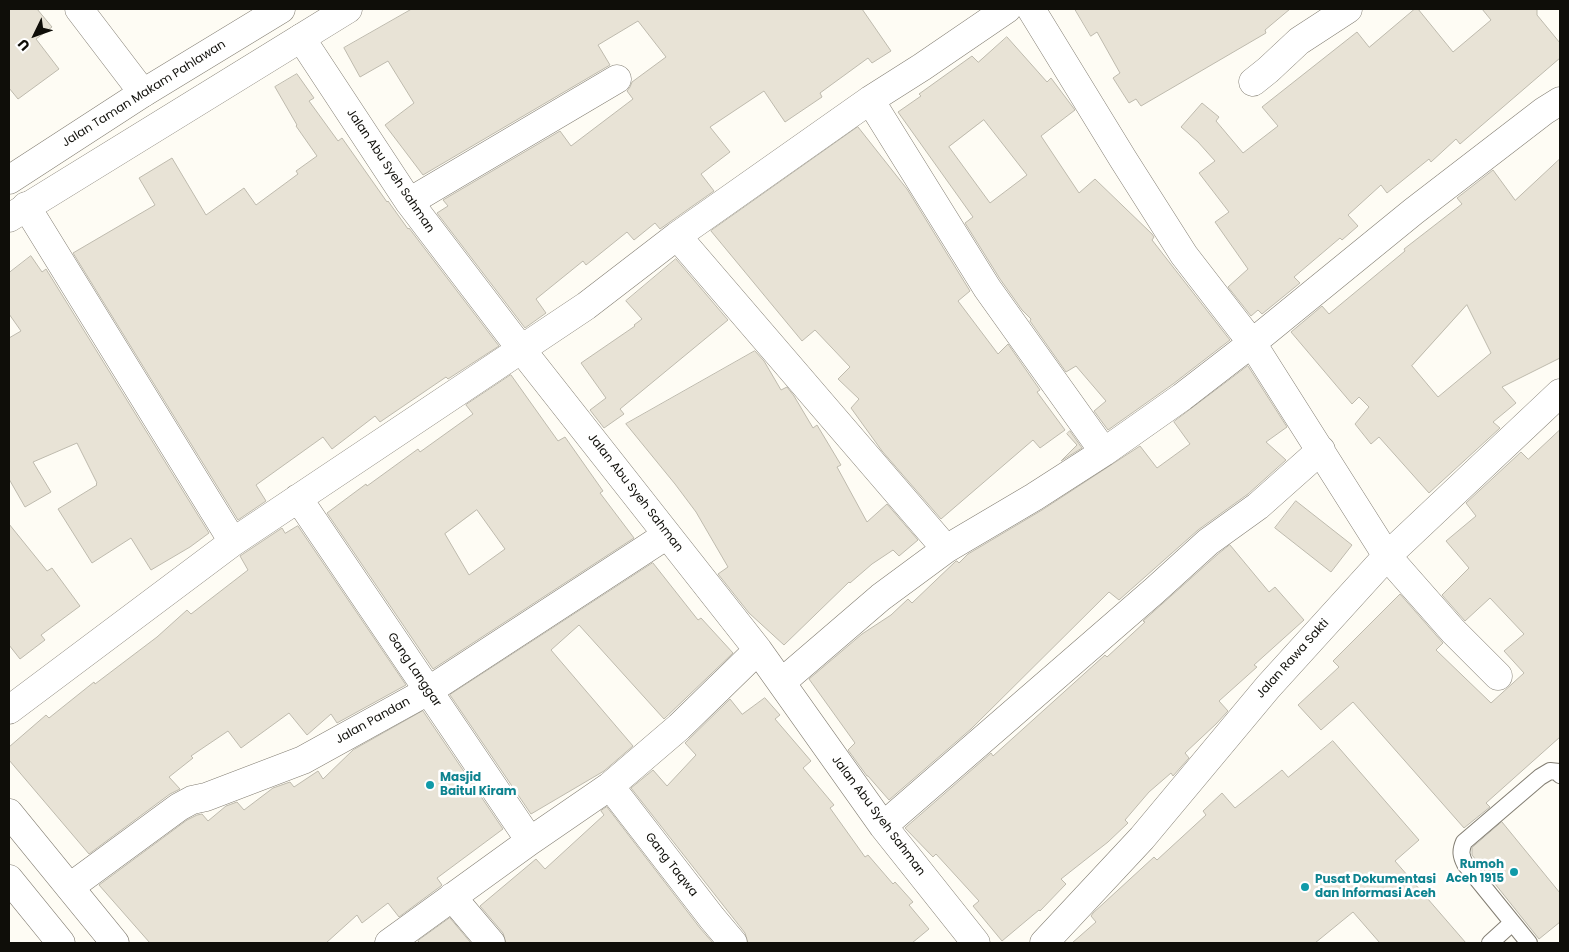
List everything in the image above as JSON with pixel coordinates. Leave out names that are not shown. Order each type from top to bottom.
[{"type":"main road","points":[[79,9],[143,93]]},
{"type":"main road","name":"Jalan Taman Makam Pahlawan","points":[[9,180],[143,93],[281,9]]},
{"type":"main road","points":[[233,542],[139,387],[18,212],[348,9]]},
{"type":"main road","points":[[9,710],[233,542],[586,306],[677,236],[870,100],[1007,9]]},
{"type":"main road","points":[[1031,9],[1184,255],[1252,343],[1387,556],[1453,631],[1498,676]]},
{"type":"main road","points":[[1252,82],[1299,41],[1348,9]]},
{"type":"main road","name":"Jalan Abu Syeh Sahman","points":[[301,38],[408,202],[758,650],[883,826],[976,943]]},
{"type":"main road","points":[[408,202],[617,79]]},
{"type":"main road","points":[[870,100],[987,288],[1104,452]]},
{"type":"main road","points":[[782,682],[881,597],[946,549],[1034,497],[1104,452],[1182,397],[1252,343],[1414,211],[1544,111],[1560,101]]},
{"type":"main road","points":[[677,236],[946,549]]},
{"type":"main road","name":"Jalan Rawa Sakti","points":[[1044,943],[1142,838],[1268,687],[1387,556],[1560,393]]},
{"type":"main road","points":[[883,826],[1208,542],[1258,506],[1321,450]]},
{"type":"main road","name":"Gang Langgar","points":[[298,498],[530,841]]},
{"type":"main road","name":"Jalan Pandan","points":[[70,888],[179,807],[192,800],[206,797],[303,760],[428,691],[667,534]]},
{"type":"main road","points":[[390,943],[530,841],[610,786],[679,727],[758,650]]},
{"type":"main road","name":"Gang Taqwa","points":[[610,786],[733,943]]},
{"type":"main road","points":[[9,813],[115,943]]},
{"type":"main road","points":[[12,890],[60,943]]},
{"type":"main road","points":[[452,898],[491,943]]},
{"type":"lane","points":[[1529,943],[1465,864],[1460,849],[1464,842],[1540,777],[1550,771],[1559,772],[1560,775]]},
{"type":"lane","points":[[1490,943],[1512,923]]},
{"type":"building","points":[[9,9],[37,9],[52,27],[36,39],[59,69],[18,99],[9,88]]},
{"type":"building","points":[[412,9],[862,9],[891,51],[872,63],[868,58],[820,93],[822,97],[785,122],[764,91],[710,127],[730,152],[701,174],[714,191],[660,229],[655,223],[634,240],[627,232],[586,265],[583,261],[536,299],[546,313],[525,328],[437,213],[448,206],[443,200],[560,131],[571,146],[633,99],[627,91],[632,82],[666,57],[638,21],[598,45],[610,65],[423,175],[385,125],[414,103],[388,61],[360,77],[344,48]]},
{"type":"building","points":[[1075,9],[1290,9],[1265,30],[1266,33],[1141,106],[1136,99],[1129,103],[1113,78],[1120,73],[1097,32],[1091,36]]},
{"type":"building","points":[[1415,9],[1418,9],[1453,52],[1491,20],[1482,9],[1537,9],[1537,15],[1560,43],[1560,58],[1460,144],[1456,139],[1431,162],[1429,159],[1387,193],[1381,185],[1348,215],[1358,226],[1342,240],[1340,238],[1294,277],[1300,283],[1262,314],[1258,310],[1251,316],[1228,287],[1248,269],[1215,222],[1229,212],[1199,173],[1215,161],[1181,127],[1202,103],[1219,117],[1216,121],[1243,153],[1278,126],[1262,107],[1357,32],[1369,47]]},
{"type":"building","points":[[1007,37],[1047,82],[1051,78],[1075,110],[1041,136],[1079,193],[1095,179],[1152,234],[1154,237],[1152,240],[1230,340],[1173,384],[1108,430],[1094,411],[1106,401],[1076,366],[1066,372],[1030,321],[1031,319],[1022,310],[1000,279],[965,223],[973,217],[898,112],[921,96],[919,94],[972,56],[978,62]],"holes":[[[984,120],[1027,175],[990,203],[949,147]]]},
{"type":"building","points":[[297,74],[314,98],[309,101],[338,141],[342,138],[387,202],[499,346],[448,379],[446,377],[380,422],[375,416],[332,449],[323,437],[256,485],[266,501],[238,520],[73,253],[155,205],[139,178],[172,158],[206,215],[244,188],[256,205],[298,174],[296,171],[317,156],[296,126],[275,87]]},
{"type":"building","points":[[858,127],[907,189],[970,291],[958,301],[998,354],[1008,344],[1040,390],[1037,392],[1065,430],[1040,448],[1033,440],[941,519],[882,451],[851,408],[859,399],[838,379],[850,367],[815,330],[802,341],[711,231]]},
{"type":"building","points":[[1560,159],[1560,358],[1502,387],[1516,403],[1493,422],[1500,428],[1429,493],[1379,437],[1371,444],[1355,424],[1369,407],[1359,397],[1352,404],[1291,332],[1322,306],[1329,314],[1405,251],[1404,249],[1462,204],[1457,198],[1493,170],[1515,200]],"holes":[[[1467,305],[1491,353],[1438,397],[1412,366]]]},
{"type":"building","points":[[31,256],[42,272],[46,269],[209,533],[190,547],[151,570],[131,538],[92,563],[58,509],[97,485],[77,443],[33,462],[51,492],[25,507],[9,479],[9,338],[21,331],[9,314],[9,273]]},
{"type":"building","points":[[676,259],[728,320],[620,409],[624,414],[604,428],[590,410],[606,398],[581,363],[635,326],[642,319],[626,301]]},
{"type":"building","points":[[755,351],[764,361],[781,390],[787,387],[813,428],[817,425],[841,465],[837,467],[867,522],[887,504],[918,540],[899,556],[893,550],[849,582],[784,645],[749,613],[718,574],[728,567],[696,512],[626,424]]},
{"type":"building","points":[[1248,366],[1287,427],[1266,442],[1286,460],[1248,494],[1198,530],[1119,600],[1109,592],[971,729],[889,800],[867,776],[848,750],[855,743],[809,679],[862,634],[891,615],[908,599],[912,603],[956,561],[959,563],[968,554],[1042,510],[1140,446],[1157,468],[1190,444],[1174,422]]},
{"type":"building","points":[[511,375],[558,441],[565,437],[603,491],[600,493],[634,538],[433,669],[327,513],[366,484],[367,486],[418,449],[420,452],[473,414],[466,405]],"holes":[[[477,510],[505,549],[469,575],[445,534]]]},
{"type":"building","points":[[1560,430],[1560,737],[1486,803],[1490,807],[1464,828],[1353,702],[1321,730],[1298,705],[1339,667],[1333,661],[1400,594],[1443,643],[1436,650],[1491,703],[1524,673],[1504,651],[1524,634],[1490,598],[1465,621],[1442,595],[1469,568],[1446,541],[1476,516],[1466,503],[1521,452],[1528,459]]},
{"type":"building","points":[[1070,431],[1082,448],[1061,461],[1077,445],[1067,434]]},
{"type":"building","points":[[1296,501],[1352,545],[1331,572],[1275,528]]},
{"type":"building","points":[[9,524],[47,571],[52,568],[80,606],[41,635],[45,640],[20,659],[9,645]]},
{"type":"building","points":[[298,526],[406,685],[337,723],[331,714],[307,735],[289,713],[241,748],[228,731],[191,756],[193,758],[169,777],[180,789],[170,794],[89,854],[9,760],[9,747],[46,715],[49,718],[94,682],[95,684],[157,637],[187,610],[191,614],[248,570],[240,556],[282,528],[285,533]]},
{"type":"building","points":[[1230,545],[1269,592],[1275,587],[1304,620],[1254,665],[1257,667],[1219,701],[1228,711],[1185,753],[1189,758],[1173,776],[1171,773],[1149,792],[1125,820],[1128,823],[1108,842],[1061,879],[1066,884],[1040,911],[1002,941],[973,906],[979,901],[936,854],[933,857],[905,828],[991,753],[993,756],[1105,655],[1107,657],[1145,622],[1143,621]]},
{"type":"building","points":[[653,563],[698,620],[701,618],[733,653],[664,719],[579,625],[551,650],[633,746],[604,771],[531,814],[450,695]]},
{"type":"building","points":[[765,698],[780,715],[775,719],[811,761],[803,768],[834,805],[830,808],[865,857],[868,855],[893,884],[895,882],[913,902],[909,905],[929,929],[912,943],[748,943],[745,933],[631,788],[653,770],[667,786],[696,755],[685,743],[730,699],[742,714]]},
{"type":"building","points":[[423,711],[503,829],[437,878],[442,885],[399,917],[388,903],[362,923],[357,915],[326,943],[150,943],[99,885],[187,820],[202,814],[208,821],[226,806],[237,802],[244,810],[273,788],[290,782],[294,787],[318,771],[323,779],[353,750]]},
{"type":"building","points":[[1333,741],[1419,840],[1395,861],[1466,943],[1380,943],[1353,912],[1315,943],[1072,943],[1096,922],[1091,916],[1093,913],[1154,857],[1157,860],[1206,815],[1203,811],[1222,793],[1235,808],[1282,770],[1288,777]]},
{"type":"building","points":[[607,807],[713,943],[506,943],[503,933],[480,906],[536,859],[545,869],[604,815],[601,811]]},
{"type":"building","name":"Rumoh Aceh 1915","points":[[1502,822],[1560,893],[1560,922],[1539,939],[1472,855],[1472,848]]},
{"type":"building","points":[[450,918],[471,943],[420,943],[418,941]]},
{"type":"place","name":"Masjid Baitul Kiram","points":[[430,785]]},
{"type":"place","name":"Rumoh Aceh 1915","points":[[1514,872]]},
{"type":"place","name":"Pusat Dokumentasi dan Informasi Aceh","points":[[1305,887]]}]
